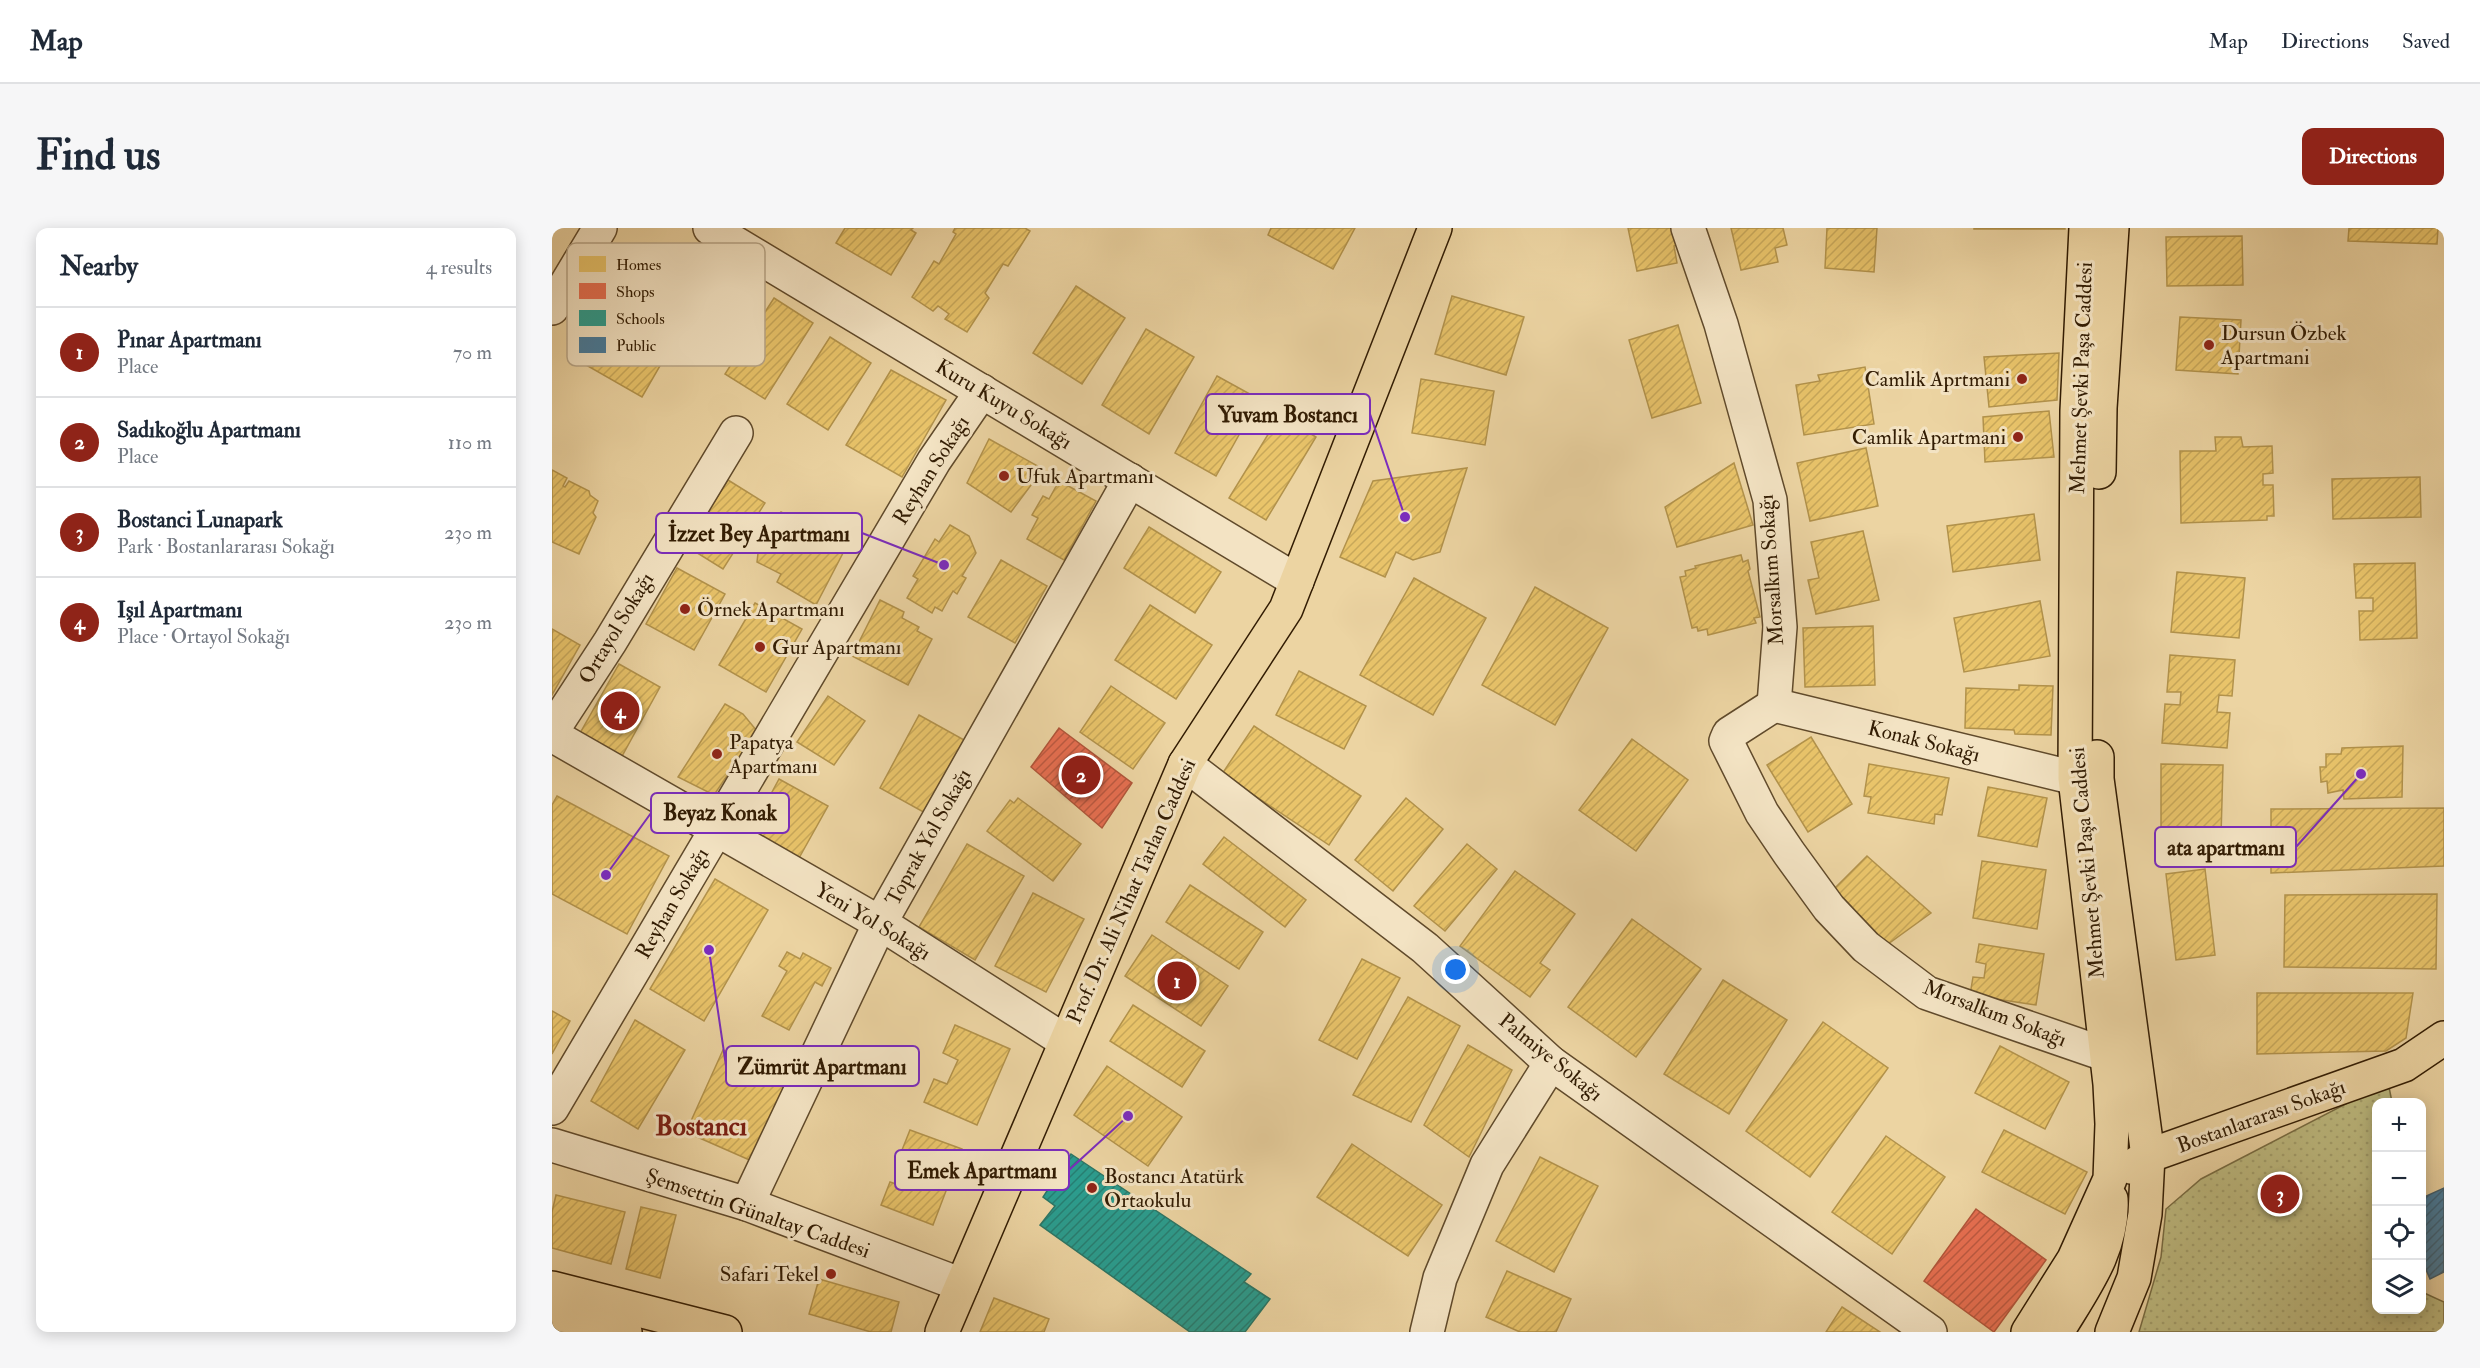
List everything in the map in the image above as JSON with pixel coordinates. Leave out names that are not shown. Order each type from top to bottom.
[{"type":"main road","name":"Prof. Dr. Ali Nihat Tarlan Caddesi","points":[[942,1332],[1185,764],[1286,609],[1435,228]]},
{"type":"main road","name":"Mehmet Şevki Paşa Caddesi","points":[[2028,1332],[2074,1259],[2110,1179],[2112,1124],[2107,1055],[2074,778],[2077,411],[2086,228]]},
{"type":"main road","name":"Mehmet Şevki Paşa Caddesi","points":[[2112,228],[2100,408],[2094,654],[2097,779],[2148,1156],[2145,1214],[2134,1278],[2112,1332]]},
{"type":"main road","name":"Bostanlararası Sokağı","points":[[2110,1179],[2148,1156],[2404,1065],[2444,1038]]},
{"type":"main road","points":[[2057,1332],[2106,1244],[2112,1219],[2110,1179]]},
{"type":"main road","points":[[552,1288],[725,1332]]},
{"type":"main road","points":[[552,1313],[625,1332]]},
{"type":"street","points":[[591,243],[600,228]]},
{"type":"street","name":"Kuru Kuyu Sokağı","points":[[710,228],[735,243]]},
{"type":"street","name":"Morsalkım Sokağı","points":[[1688,228],[1722,324],[1770,500],[1780,627],[1774,705],[1729,734],[1726,741],[1762,813],[1829,908],[1866,947],[1928,993],[2107,1055]]},
{"type":"street","name":"Kuru Kuyu Sokağı","points":[[765,261],[1297,581]]},
{"type":"street","points":[[552,308],[567,283]]},
{"type":"street","name":"Reyhan Sokağı","points":[[552,1108],[934,461],[982,391]]},
{"type":"street","name":"Ortayol Sokağı","points":[[552,733],[610,642],[736,433]]},
{"type":"street","name":"Toprak Yol Sokağı","points":[[747,1204],[880,923],[1130,480]]},
{"type":"street","name":"Konak Sokağı","points":[[1774,705],[2074,778]]},
{"type":"street","name":"Yeni Yol Sokağı","points":[[552,733],[880,923],[1065,1041]]},
{"type":"street","name":"Palmiye Sokağı","points":[[1185,764],[1425,948],[1551,1064],[1930,1332]]},
{"type":"street","points":[[1427,1332],[1440,1278],[1487,1165],[1551,1064]]},
{"type":"street","name":"Şemsettin Günaltay Caddesi","points":[[552,1145],[747,1204],[962,1285]]},
{"type":"shaded area","points":[[2388,1082],[2391,1098],[2372,1098],[2372,1314],[2426,1314],[2426,1294],[2444,1302],[2444,1332],[2139,1332],[2161,1257],[2166,1209],[2201,1179]]},
{"type":"building: Homes","points":[[845,228],[913,228],[911,230],[916,233],[891,275],[836,243]]},
{"type":"building: Homes","points":[[955,228],[1025,228],[1030,231],[1008,266],[1003,264],[985,293],[989,298],[967,332],[945,319],[949,314],[938,306],[933,311],[912,297],[934,261],[939,264],[956,234],[953,232]]},
{"type":"building: Homes","points":[[1271,228],[1355,228],[1333,269],[1268,235]]},
{"type":"building: Homes","points":[[1628,228],[1676,228],[1679,244],[1674,246],[1677,263],[1637,271]]},
{"type":"building: Homes","points":[[1731,228],[1783,228],[1787,245],[1775,248],[1778,262],[1741,270]]},
{"type":"building: Homes","points":[[1827,228],[1877,228],[1874,272],[1825,268]]},
{"type":"building: Homes","points":[[2065,228],[2065,229],[1974,229]]},
{"type":"building: Homes","points":[[2349,228],[2438,228],[2437,244],[2348,241]]},
{"type":"building: Homes","points":[[2242,236],[2243,285],[2167,286],[2166,237]]},
{"type":"building: Homes","points":[[1076,286],[1125,318],[1082,384],[1033,353]]},
{"type":"building: Homes","points":[[1452,296],[1524,317],[1506,375],[1435,354]]},
{"type":"building: Homes","points":[[774,298],[813,323],[765,399],[725,374],[730,366],[765,366],[765,312]]},
{"type":"building: Homes","name":"Dursun Özbek Apartmani","points":[[2180,317],[2241,320],[2238,374],[2176,370]]},
{"type":"building: Homes","points":[[1678,325],[1701,403],[1652,418],[1629,340]]},
{"type":"building: Homes","points":[[1146,329],[1194,357],[1149,434],[1102,405]]},
{"type":"building: Homes","points":[[830,337],[871,363],[828,430],[787,404]]},
{"type":"building: Homes","name":"Camlik Aprtmani","points":[[2059,353],[2057,400],[1989,407],[1984,357]]},
{"type":"building: Homes","points":[[588,366],[660,366],[642,397]]},
{"type":"building: Homes","points":[[1865,367],[1874,424],[1804,435],[1796,385],[1820,381],[1818,375]]},
{"type":"building: Homes","points":[[891,370],[946,400],[902,477],[846,445]]},
{"type":"building: Homes","points":[[1217,376],[1259,399],[1216,476],[1175,453]]},
{"type":"building: Homes","points":[[1421,379],[1494,391],[1485,445],[1412,433]]},
{"type":"building: Homes","name":"Camlik Apartmani","points":[[2049,411],[2054,457],[1985,462],[1983,417]]},
{"type":"building: Homes","points":[[1280,415],[1316,437],[1266,520],[1229,498]]},
{"type":"building: Homes","points":[[2215,437],[2241,437],[2243,447],[2272,446],[2273,473],[2263,474],[2263,485],[2273,485],[2274,516],[2267,516],[2267,520],[2181,523],[2180,451],[2216,451]]},
{"type":"building: Homes","name":"Ufuk Apartmanı","points":[[989,439],[1043,469],[1011,512],[967,483]]},
{"type":"building: Homes","points":[[1866,448],[1878,506],[1810,521],[1797,463]]},
{"type":"building: Homes","points":[[1734,463],[1753,525],[1677,547],[1665,507]]},
{"type":"building: Homes","points":[[1467,468],[1440,552],[1413,560],[1396,552],[1385,577],[1340,557],[1373,481]]},
{"type":"building: Homes","points":[[552,470],[567,478],[563,486],[565,487],[569,481],[589,491],[590,495],[598,501],[593,513],[596,517],[579,554],[552,542]]},
{"type":"building: Homes","points":[[2420,477],[2421,517],[2333,519],[2332,479]]},
{"type":"building: Homes","points":[[728,480],[765,503],[723,569],[686,546]]},
{"type":"building: Homes","points":[[1059,481],[1096,501],[1064,560],[1027,539],[1038,518],[1032,515],[1043,496],[1049,499]]},
{"type":"building: Homes","points":[[781,512],[810,527],[812,536],[843,553],[816,605],[777,582],[781,574],[757,562],[760,536]]},
{"type":"building: Homes","points":[[2034,514],[2040,560],[1953,572],[1947,526]]},
{"type":"building: Homes","points":[[950,525],[969,536],[976,553],[962,576],[966,578],[957,594],[953,591],[942,611],[935,607],[932,613],[907,598],[918,579],[913,576],[935,539],[939,542]]},
{"type":"building: Homes","points":[[1149,527],[1221,572],[1195,613],[1124,568]]},
{"type":"building: Homes","points":[[1863,531],[1879,600],[1816,614],[1808,580],[1819,578],[1811,542]]},
{"type":"building: Homes","points":[[1741,555],[1743,562],[1748,560],[1750,569],[1748,571],[1760,617],[1754,618],[1756,623],[1708,635],[1707,629],[1698,631],[1697,627],[1692,628],[1680,577],[1686,576],[1685,571],[1696,568],[1695,566]]},
{"type":"building: Homes","points":[[1001,560],[1047,586],[1015,643],[968,617]]},
{"type":"building: Homes","points":[[2415,563],[2417,638],[2360,640],[2359,611],[2373,611],[2373,598],[2356,598],[2354,564]]},
{"type":"building: Homes","name":"Örnek Apartmanı","points":[[677,568],[725,594],[694,650],[646,624]]},
{"type":"building: Homes","points":[[2177,572],[2245,578],[2239,638],[2171,632]]},
{"type":"building: Homes","points":[[1414,578],[1486,618],[1433,715],[1360,675]]},
{"type":"building: Homes","points":[[1535,587],[1608,628],[1555,725],[1482,685]]},
{"type":"building: Homes","points":[[880,600],[904,612],[902,618],[919,627],[917,631],[932,639],[908,685],[852,656]]},
{"type":"building: Homes","points":[[2040,601],[2050,656],[1964,672],[1954,618]]},
{"type":"building: Homes","name":"Gur Apartmanı","points":[[755,603],[802,629],[766,692],[719,665]]},
{"type":"building: Homes","points":[[1150,605],[1212,645],[1176,699],[1115,660]]},
{"type":"building: Homes","points":[[1873,626],[1875,685],[1805,687],[1803,628]]},
{"type":"building: Homes","points":[[552,629],[580,645],[552,695]]},
{"type":"building: Homes","points":[[2170,655],[2235,660],[2232,696],[2219,695],[2217,712],[2230,713],[2227,748],[2162,743],[2165,704],[2180,705],[2181,692],[2167,692]]},
{"type":"building: Homes","points":[[619,664],[660,687],[621,758],[579,735]]},
{"type":"building: Homes","points":[[1299,671],[1366,706],[1344,749],[1276,715]]},
{"type":"building: Homes","points":[[2019,685],[2053,686],[2051,735],[2015,734],[2014,730],[1965,728],[1966,688],[2019,690]]},
{"type":"building: Homes","points":[[1111,686],[1165,723],[1133,769],[1080,732]]},
{"type":"building: Homes","points":[[828,696],[865,721],[834,765],[797,742]]},
{"type":"building: Homes","name":"Papatya Apartmanı","points":[[725,704],[743,714],[757,731],[714,795],[678,777]]},
{"type":"building: Homes","points":[[919,715],[966,741],[927,814],[880,788]]},
{"type":"building: Homes","points":[[1254,726],[1361,796],[1329,845],[1222,774]]},
{"type":"building: Homes","points":[[1811,737],[1852,804],[1808,832],[1767,765]]},
{"type":"building: Homes","points":[[1632,739],[1688,780],[1636,851],[1579,810]]},
{"type":"building: Homes","points":[[2403,746],[2402,797],[2344,799],[2343,790],[2328,793],[2327,781],[2321,782],[2320,767],[2326,767],[2326,754],[2341,754],[2342,748]]},
{"type":"building: Homes","points":[[1869,764],[1949,778],[1942,815],[1935,814],[1934,824],[1868,813],[1871,797],[1864,796]]},
{"type":"building: Homes","points":[[2161,764],[2223,765],[2221,836],[2161,838]]},
{"type":"building: Homes","points":[[779,779],[828,806],[799,858],[751,831]]},
{"type":"building: Homes","points":[[1988,787],[2047,798],[2037,847],[1978,836]]},
{"type":"building: Homes","points":[[557,796],[669,856],[627,934],[552,894],[552,805]]},
{"type":"building: Homes","points":[[1018,798],[1081,844],[1053,881],[987,831],[1010,800],[1014,803]]},
{"type":"building: Homes","points":[[1406,798],[1443,829],[1393,891],[1355,860]]},
{"type":"building: Homes","points":[[2444,808],[2444,866],[2271,873],[2271,809]]},
{"type":"building: Homes","points":[[1224,837],[1306,900],[1285,927],[1203,864]]},
{"type":"building: Homes","points":[[967,844],[1024,876],[975,960],[919,927]]},
{"type":"building: Homes","points":[[1467,844],[1497,869],[1445,931],[1414,906]]},
{"type":"building: Homes","points":[[1867,856],[1931,913],[1888,944],[1832,891]]},
{"type":"building: Homes","points":[[1982,861],[2046,870],[2037,929],[1973,918]]},
{"type":"building: Homes","points":[[2205,869],[2215,955],[2176,960],[2166,874]]},
{"type":"building: Homes","points":[[1515,871],[1575,914],[1540,963],[1550,970],[1530,997],[1460,946]]},
{"type":"building: Homes","points":[[715,879],[768,910],[704,1021],[650,989]]},
{"type":"building: Homes","points":[[1190,885],[1263,932],[1239,969],[1166,922]]},
{"type":"building: Homes","points":[[1033,893],[1084,919],[1046,992],[995,966]]},
{"type":"building: Homes","points":[[2437,894],[2436,969],[2284,967],[2285,895]]},
{"type":"building: Homes","points":[[1632,919],[1701,969],[1636,1057],[1568,1007]]},
{"type":"building: Homes","points":[[1152,935],[1228,986],[1201,1026],[1125,976]]},
{"type":"building: Homes","points":[[1979,944],[2044,954],[2036,1005],[1970,995],[1973,977],[1984,978],[1986,964],[1976,962]]},
{"type":"building: Homes","points":[[787,952],[800,959],[803,953],[831,968],[822,986],[815,982],[789,1030],[762,1016],[787,971],[779,966]]},
{"type":"building: Homes","points":[[1362,959],[1400,978],[1357,1059],[1319,1040]]},
{"type":"building: Homes","points":[[1723,980],[1787,1020],[1729,1114],[1664,1074]]},
{"type":"building: Homes","points":[[2257,993],[2413,993],[2406,1038],[2386,1051],[2257,1054]]},
{"type":"building: Homes","points":[[1408,997],[1460,1026],[1411,1122],[1353,1095]]},
{"type":"building: Homes","points":[[1133,1005],[1205,1051],[1182,1087],[1110,1041]]},
{"type":"building: Homes","points":[[552,1011],[570,1021],[552,1054]]},
{"type":"building: Homes","points":[[635,1020],[685,1050],[638,1129],[591,1101]]},
{"type":"building: Homes","points":[[1823,1022],[1888,1068],[1810,1177],[1746,1131]]},
{"type":"building: Homes","points":[[955,1025],[1010,1049],[977,1125],[924,1102],[934,1079],[947,1084],[958,1060],[943,1053]]},
{"type":"building: Homes","points":[[1468,1045],[1512,1070],[1469,1157],[1424,1125]]},
{"type":"building: Homes","points":[[2000,1046],[2069,1082],[2045,1129],[1975,1093]]},
{"type":"building: Homes","points":[[723,1050],[790,1080],[754,1162],[686,1132]]},
{"type":"building: Homes","points":[[1107,1066],[1182,1117],[1148,1166],[1074,1115]]},
{"type":"building: Homes","points":[[910,1130],[962,1149],[933,1225],[881,1205],[890,1182],[902,1186],[910,1165],[898,1160]]},
{"type":"building: Homes","points":[[2004,1130],[2087,1172],[2065,1214],[1982,1172]]},
{"type":"building: Homes","points":[[1886,1136],[1945,1177],[1892,1254],[1832,1212]]},
{"type":"building: Homes","points":[[1352,1144],[1442,1205],[1408,1256],[1317,1197]]},
{"type":"building: Homes","points":[[1540,1157],[1598,1186],[1554,1272],[1496,1241]]},
{"type":"building: Homes","points":[[556,1195],[625,1212],[611,1264],[552,1248],[552,1212]]},
{"type":"building: Homes","points":[[641,1207],[676,1215],[660,1278],[626,1269]]},
{"type":"building: Homes","points":[[1507,1271],[1571,1299],[1556,1332],[1520,1332],[1486,1317]]},
{"type":"building: Homes","points":[[819,1279],[899,1302],[891,1332],[871,1332],[809,1314]]},
{"type":"building: Homes","points":[[994,1298],[1049,1319],[1044,1332],[980,1332]]},
{"type":"building: Homes","points":[[1842,1307],[1880,1332],[1826,1332]]},
{"type":"building: Shops","points":[[1059,728],[1132,783],[1102,828],[1031,767]]},
{"type":"building: Shops","points":[[1976,1209],[2046,1260],[1994,1332],[1924,1281]]},
{"type":"building: Schools","points":[[1071,1154],[1251,1274],[1244,1282],[1270,1299],[1245,1332],[1190,1332],[1040,1225],[1055,1206],[1043,1197]]},
{"type":"building: Public","points":[[2444,1188],[2444,1272],[2430,1279],[2426,1270],[2426,1196]]},
{"type":"place","name":"Dursun Özbek Apartmani","points":[[2209,345]]},
{"type":"place","name":"Camlik Aprtmani","points":[[2022,379]]},
{"type":"place","name":"Camlik Apartmani","points":[[2018,437]]},
{"type":"place","name":"Ufuk Apartmanı","points":[[1004,476]]},
{"type":"place","name":"Yuvam Bostancı","points":[[1405,517]]},
{"type":"place","name":"İzzet Bey Apartmanı","points":[[944,565]]},
{"type":"place","name":"Örnek Apartmanı","points":[[685,609]]},
{"type":"place","name":"Gur Apartmanı","points":[[760,647]]},
{"type":"place","name":"Işıl Apartmanı","points":[[620,711]]},
{"type":"place","name":"Papatya Apartmanı","points":[[717,754]]},
{"type":"place","name":"ata apartmanı","points":[[2361,774]]},
{"type":"place","name":"Sadıkoğlu Apartmanı","points":[[1081,775]]},
{"type":"place","name":"Beyaz Konak","points":[[606,875]]},
{"type":"place","name":"Zümrüt Apartmanı","points":[[709,950]]},
{"type":"place","name":"Pınar Apartmanı","points":[[1177,981]]},
{"type":"place","name":"Emek Apartmanı","points":[[1128,1116]]},
{"type":"place","name":"Bostancı Atatürk Ortaokulu","points":[[1092,1188]]},
{"type":"place","name":"Bostanci Lunapark","points":[[2280,1194]]},
{"type":"place","name":"Safari Tekel","points":[[831,1274]]},
{"type":"district","name":"Bostancı","points":[[701,1126]]}]
